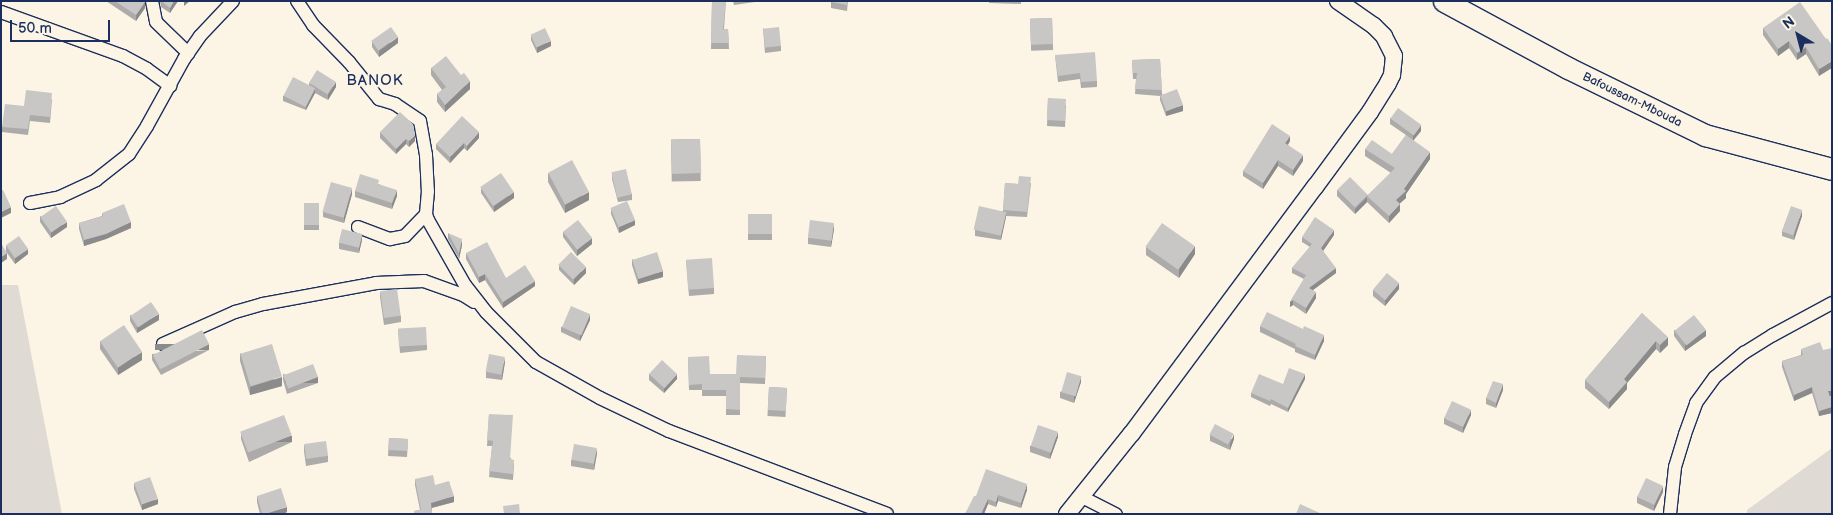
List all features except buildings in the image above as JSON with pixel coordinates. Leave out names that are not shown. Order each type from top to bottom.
[{"type":"highway","name":"Bafoussam-Mbouda","points":[[1444,1],[1568,68],[1705,135],[1832,169]]},
{"type":"street","points":[[152,1],[156,22],[188,53]]},
{"type":"street","points":[[30,203],[60,197],[96,180],[129,154],[188,53],[200,36],[233,1]]},
{"type":"street","points":[[297,1],[313,25],[349,62],[379,100],[395,104],[420,121],[426,156],[428,191],[426,214],[451,264],[483,307],[536,362],[628,413],[758,466],[887,514]]},
{"type":"street","points":[[1067,514],[1082,497],[1315,187],[1370,112],[1392,75],[1394,56],[1384,36],[1338,1]]},
{"type":"street","points":[[1,12],[123,56],[147,69],[170,86]]},
{"type":"street","points":[[358,227],[390,239],[405,236],[426,214]]},
{"type":"street","points":[[163,344],[235,312],[263,304],[376,283],[424,281],[463,295],[483,307]]},
{"type":"street","points":[[1670,514],[1675,467],[1685,434],[1696,403],[1715,377],[1744,353],[1772,335],[1832,302]]},
{"type":"street","points":[[1082,497],[1116,514]]},
{"type":"shaded area","points":[[1,285],[18,285],[62,514],[1,514]]},
{"type":"shaded area","points":[[1832,448],[1832,514],[1747,514],[1747,510]]},
{"type":"district","name":"BANOK","points":[[375,81]]}]
